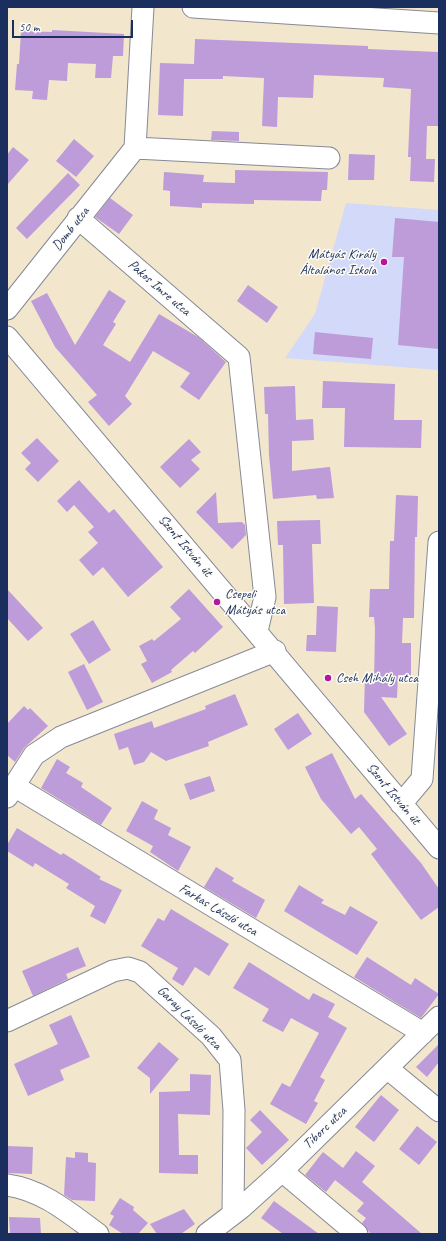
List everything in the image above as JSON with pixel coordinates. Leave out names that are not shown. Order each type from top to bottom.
[{"type":"street","points":[[143,7],[135,148],[329,158]]},
{"type":"street","points":[[192,7],[439,24]]},
{"type":"street","name":"Domb utca","points":[[7,309],[135,148]]},
{"type":"street","name":"Pakos Imre utca","points":[[78,218],[239,357],[265,597],[257,631]]},
{"type":"street","name":"Szent István út","points":[[7,337],[439,848]]},
{"type":"street","points":[[401,804],[422,779],[439,542]]},
{"type":"street","points":[[11,792],[34,754],[61,737],[274,652]]},
{"type":"street","name":"Farkas László utca","points":[[11,792],[423,1033]]},
{"type":"street","name":"Garay László utca","points":[[7,1021],[113,971],[128,968],[140,972],[153,982],[211,1036],[230,1060],[234,1110],[233,1214]]},
{"type":"street","name":"Tiborc utca","points":[[207,1234],[233,1214],[282,1171],[439,1017]]},
{"type":"street","points":[[387,1068],[439,1111]]},
{"type":"street","points":[[282,1171],[357,1234]]},
{"type":"street","points":[[7,1185],[21,1187],[38,1193],[56,1203],[98,1234]]},
{"type":"shaded area","name":"Mátyás Király Általános Iskola","points":[[346,203],[439,210],[439,370],[285,358],[315,314]]},
{"type":"building","points":[[52,30],[124,34],[123,56],[113,56],[111,78],[95,78],[96,64],[68,63],[67,81],[49,80],[47,100],[32,99],[33,91],[15,90],[17,64],[19,64],[21,31],[52,32]]},
{"type":"building","points":[[195,39],[368,46],[368,49],[439,52],[439,126],[427,126],[426,159],[435,159],[434,182],[410,181],[411,157],[408,157],[411,89],[383,87],[384,78],[314,75],[313,98],[278,97],[277,127],[262,126],[264,78],[223,76],[223,79],[184,79],[183,116],[158,115],[160,63],[194,64]]},
{"type":"building","points":[[212,131],[239,132],[239,141],[211,140]]},
{"type":"building","points":[[74,139],[94,156],[76,177],[56,161]]},
{"type":"building","points":[[13,147],[29,160],[7,185],[7,155]]},
{"type":"building","points":[[349,154],[375,155],[374,180],[348,180]]},
{"type":"building","points":[[235,170],[328,172],[327,190],[322,190],[321,201],[254,200],[254,204],[202,203],[202,208],[170,206],[170,191],[163,190],[164,172],[204,175],[203,182],[235,183]]},
{"type":"building","points":[[68,173],[80,185],[27,239],[16,228]]},
{"type":"building","points":[[110,198],[133,215],[119,234],[95,217]]},
{"type":"building","points":[[395,218],[439,222],[439,349],[398,345],[404,257],[392,257]]},
{"type":"building","points":[[248,285],[278,307],[267,323],[237,301]]},
{"type":"building","points":[[109,290],[126,301],[113,322],[116,324],[103,345],[130,362],[159,314],[198,337],[226,362],[199,400],[180,387],[190,373],[153,351],[125,396],[132,404],[109,426],[88,402],[97,395],[55,347],[31,301],[47,293],[75,345]]},
{"type":"building","points":[[315,332],[373,338],[371,359],[313,354]]},
{"type":"building","points":[[323,381],[395,384],[394,420],[422,420],[421,448],[344,447],[345,408],[322,408]]},
{"type":"building","points":[[295,386],[296,420],[313,419],[314,440],[292,441],[292,471],[330,467],[334,498],[317,499],[316,495],[273,499],[269,455],[268,414],[265,414],[264,387]]},
{"type":"building","points":[[37,438],[59,461],[38,482],[25,469],[31,463],[21,453]]},
{"type":"building","points":[[189,439],[201,452],[191,460],[200,469],[180,488],[160,467]]},
{"type":"building","points":[[79,480],[109,513],[114,509],[163,567],[128,597],[103,567],[93,576],[79,560],[98,543],[88,532],[94,527],[74,505],[67,512],[57,501]]},
{"type":"building","points":[[216,492],[218,523],[242,522],[245,525],[246,535],[232,549],[196,512]]},
{"type":"building","points":[[396,495],[418,496],[417,537],[415,537],[414,618],[403,618],[402,643],[411,643],[411,675],[398,675],[397,698],[381,697],[407,734],[389,746],[364,712],[365,675],[371,683],[374,684],[375,628],[374,617],[369,617],[370,589],[389,589],[390,541],[394,541]]},
{"type":"building","points":[[320,520],[321,544],[312,544],[314,603],[284,604],[283,545],[278,545],[277,521]]},
{"type":"building","points":[[7,589],[43,628],[28,641],[7,618]]},
{"type":"building","points":[[189,589],[223,627],[195,653],[193,651],[171,670],[172,672],[152,683],[141,664],[147,661],[139,646],[152,639],[154,641],[181,619],[170,607]]},
{"type":"building","points":[[317,606],[338,607],[336,652],[306,651],[307,635],[316,635]]},
{"type":"building","points":[[93,620],[111,650],[89,664],[70,634]]},
{"type":"building","points":[[84,664],[103,702],[87,710],[68,672]]},
{"type":"building","points":[[235,694],[248,725],[208,742],[209,746],[166,761],[151,752],[144,762],[134,765],[128,747],[119,750],[114,734],[152,721],[154,728],[206,709],[205,706]]},
{"type":"building","points":[[24,706],[28,710],[30,708],[48,726],[24,748],[15,762],[7,755],[7,724]]},
{"type":"building","points":[[298,713],[312,734],[288,750],[274,729]]},
{"type":"building","points":[[332,753],[355,799],[361,794],[421,863],[439,889],[439,907],[421,920],[371,854],[377,849],[359,827],[351,834],[321,799],[305,767]]},
{"type":"building","points":[[57,759],[70,767],[66,773],[83,783],[81,787],[112,808],[101,825],[41,788]]},
{"type":"building","points":[[210,776],[215,791],[190,800],[184,784]]},
{"type":"building","points":[[142,801],[158,810],[154,819],[171,828],[168,835],[191,847],[178,871],[150,852],[153,846],[126,831]]},
{"type":"building","points":[[17,828],[61,855],[63,853],[101,877],[99,879],[122,890],[105,924],[90,916],[95,906],[66,888],[69,884],[35,863],[33,867],[7,851],[7,845]]},
{"type":"building","points":[[216,867],[234,878],[232,881],[265,900],[256,918],[204,887]]},
{"type":"building","points":[[299,885],[324,900],[321,903],[345,915],[350,906],[378,922],[357,955],[284,911]]},
{"type":"building","points":[[171,909],[229,944],[209,976],[195,967],[183,986],[172,979],[178,968],[141,946],[158,918],[164,921]]},
{"type":"building","points":[[78,947],[86,966],[66,974],[68,979],[33,996],[22,971]]},
{"type":"building","points":[[367,957],[411,985],[415,978],[439,994],[421,1018],[354,977]]},
{"type":"building","points":[[249,962],[309,1000],[313,993],[335,1004],[328,1017],[347,1028],[320,1077],[325,1080],[314,1101],[318,1103],[306,1124],[270,1104],[282,1083],[290,1087],[319,1033],[291,1018],[283,1032],[262,1021],[269,1009],[233,988]]},
{"type":"building","points":[[71,1015],[90,1057],[60,1070],[64,1080],[28,1096],[14,1064],[58,1044],[49,1025]]},
{"type":"building","points":[[159,1042],[179,1059],[150,1094],[150,1078],[137,1068]]},
{"type":"building","points":[[439,1044],[439,1062],[427,1077],[416,1067]]},
{"type":"building","points":[[190,1074],[211,1075],[210,1115],[178,1114],[179,1155],[198,1155],[198,1174],[159,1173],[159,1092],[190,1091]]},
{"type":"building","points":[[381,1095],[399,1110],[374,1142],[355,1127]]},
{"type":"building","points":[[260,1110],[289,1140],[262,1165],[246,1148],[262,1132],[250,1120]]},
{"type":"building","points":[[417,1126],[437,1142],[419,1165],[399,1149]]},
{"type":"building","points":[[7,1146],[33,1147],[32,1174],[7,1173]]},
{"type":"building","points":[[356,1151],[375,1166],[362,1182],[422,1234],[371,1234],[362,1223],[366,1218],[357,1211],[364,1203],[335,1180],[326,1192],[305,1175],[323,1152],[343,1168]]},
{"type":"building","points":[[75,1152],[88,1153],[88,1162],[96,1163],[95,1201],[72,1200],[64,1195],[66,1157],[75,1158]]},
{"type":"building","points":[[120,1198],[134,1207],[133,1210],[148,1223],[138,1234],[123,1234],[109,1225],[114,1216],[110,1214]]},
{"type":"building","points":[[274,1201],[319,1234],[283,1234],[261,1218]]},
{"type":"building","points":[[184,1209],[195,1224],[181,1234],[157,1234],[150,1224]]},
{"type":"building","points":[[9,1217],[40,1218],[41,1234],[10,1234]]},
{"type":"place","name":"Mátyás Király Általános Iskola","points":[[384,262]]},
{"type":"place","name":"Csepeli Mátyás utca","points":[[217,602]]},
{"type":"place","name":"Cseh Mihály utca","points":[[328,678]]}]
